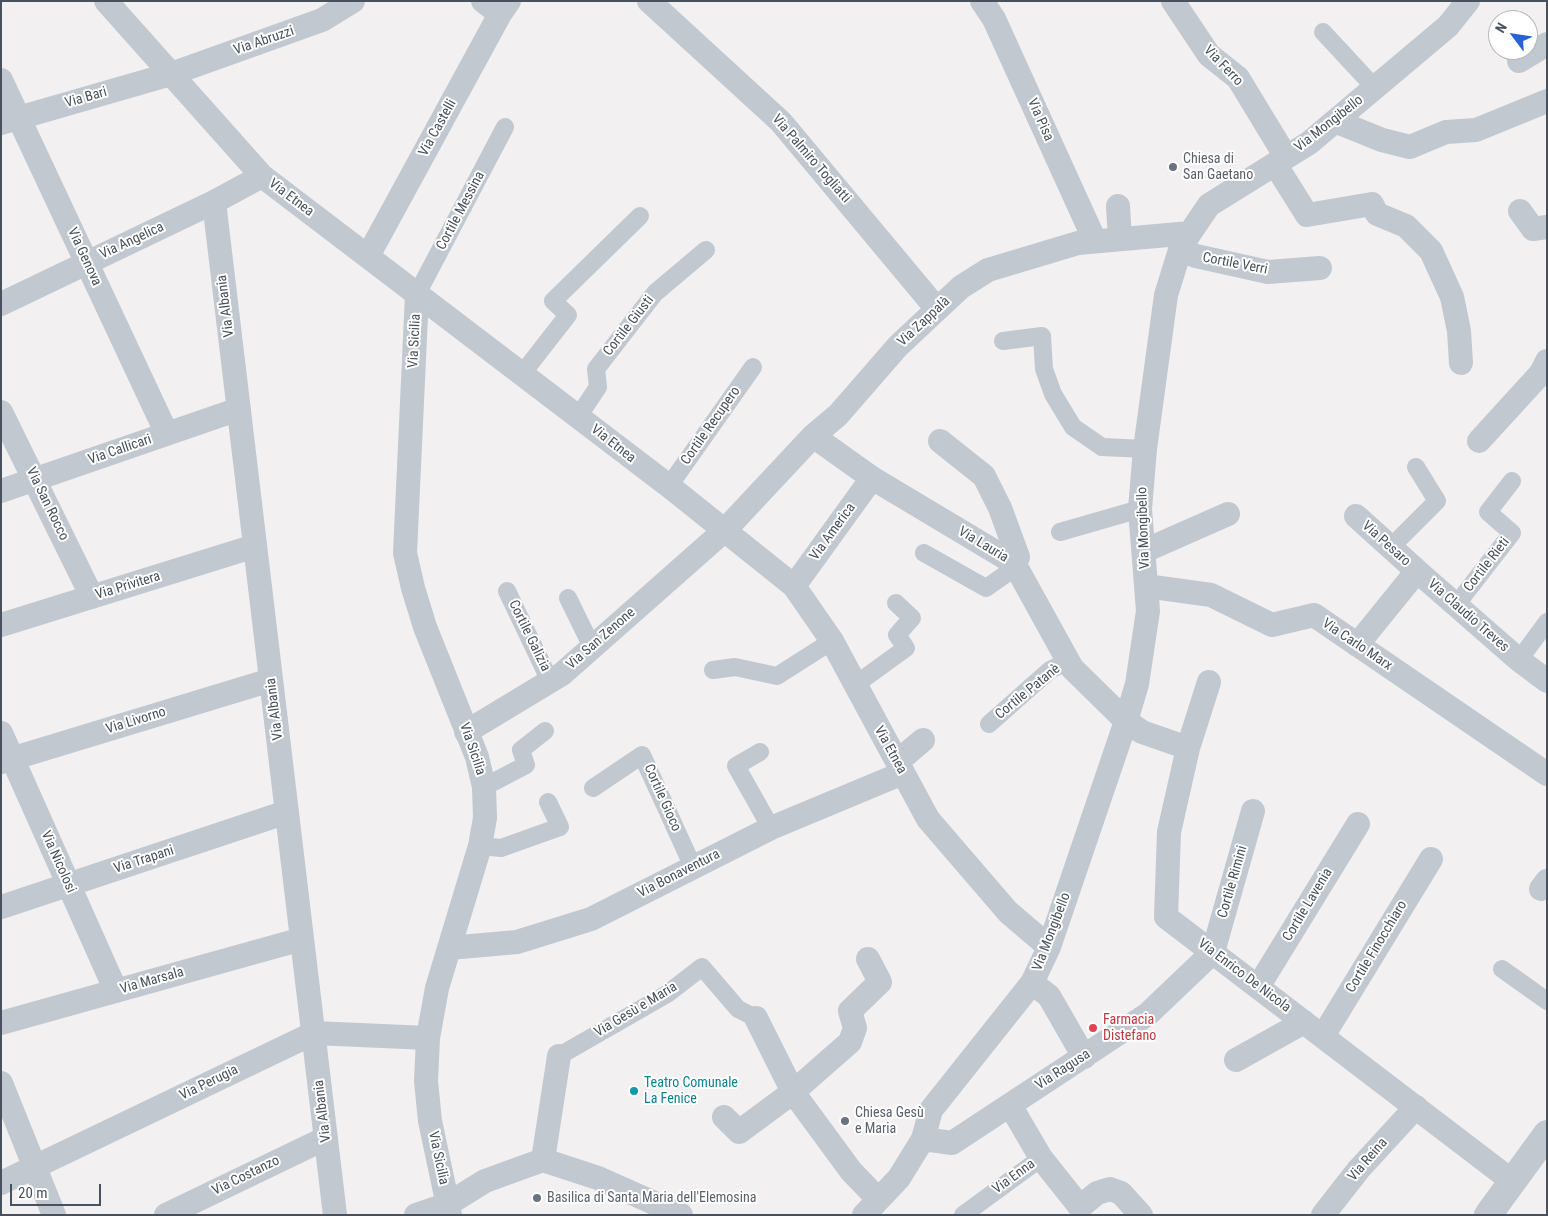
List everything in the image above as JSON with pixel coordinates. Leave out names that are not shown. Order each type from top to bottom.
[{"type":"street","name":"Via Etnea","points":[[106,1],[262,176],[668,486],[794,586],[832,641],[928,819],[1008,912],[1049,947]]},
{"type":"street","name":"Via Abruzzi","points":[[170,74],[322,20],[353,1]]},
{"type":"street","name":"Via Palmiro Togliatti","points":[[650,1],[781,122],[937,309]]},
{"type":"street","name":"Via Pisa","points":[[982,1],[994,19],[1095,241]]},
{"type":"street","name":"Via Ferro","points":[[1173,1],[1209,55],[1238,78],[1308,215],[1372,204],[1378,214],[1406,226],[1430,251],[1452,298],[1459,331],[1461,363]]},
{"type":"street","name":"Via Mongibello","points":[[871,1207],[899,1178],[923,1139],[931,1110],[1032,982],[1049,947],[1126,722],[1138,684],[1148,611],[1140,509],[1145,449],[1166,295],[1185,242],[1209,205],[1309,143],[1448,26],[1468,1]]},
{"type":"street","name":"Via Castelli","points":[[368,256],[497,6]]},
{"type":"street","points":[[1323,32],[1375,88]]},
{"type":"street","points":[[1520,61],[1547,44]]},
{"type":"street","name":"Via Bari","points":[[10,121],[170,74]]},
{"type":"street","name":"Via Genova","points":[[1,80],[10,121],[86,263],[167,434]]},
{"type":"street","points":[[1335,121],[1382,140],[1410,147],[1446,132],[1476,130],[1547,101]]},
{"type":"street","name":"Cortile Messina","points":[[417,294],[505,127]]},
{"type":"street","name":"Via Angelica","points":[[1,304],[214,202],[262,176]]},
{"type":"street","name":"Via Albania","points":[[214,202],[335,1215]]},
{"type":"street","points":[[1118,206],[1120,239]]},
{"type":"street","points":[[1520,211],[1533,229],[1547,227]]},
{"type":"street","points":[[522,374],[568,315],[553,301],[640,216]]},
{"type":"street","name":"Via Zappalà","points":[[725,530],[813,436],[838,415],[898,346],[962,287],[988,270],[1078,243],[1120,239],[1185,242]]},
{"type":"street","name":"Cortile Verri","points":[[1185,242],[1196,256],[1268,272],[1320,268]]},
{"type":"street","name":"Cortile Giusti","points":[[578,417],[598,387],[596,368],[654,293],[706,250]]},
{"type":"street","name":"Via Sicilia","points":[[417,294],[406,552],[413,588],[425,627],[477,757],[484,787],[485,818],[480,846],[437,988],[428,1038],[426,1081],[430,1121],[449,1209]]},
{"type":"street","points":[[1003,341],[1042,336],[1044,369],[1053,394],[1074,427],[1102,447],[1145,449]]},
{"type":"street","points":[[1479,441],[1541,372],[1547,361]]},
{"type":"street","name":"Cortile Recupero","points":[[668,486],[753,367]]},
{"type":"street","name":"Via Callicari","points":[[1,491],[239,409]]},
{"type":"street","name":"Via San Rocco","points":[[1,412],[92,597]]},
{"type":"street","name":"Via Lauria","points":[[813,436],[872,478],[1015,565],[1072,668],[1126,722]]},
{"type":"street","points":[[924,553],[986,588],[1015,565],[1018,556],[1000,508],[984,476],[940,441]]},
{"type":"street","points":[[1391,547],[1437,501],[1416,467]]},
{"type":"street","name":"Via America","points":[[794,586],[872,478]]},
{"type":"street","name":"Cortile Rieti","points":[[1456,605],[1512,533],[1488,512],[1512,481]]},
{"type":"street","points":[[1060,532],[1140,509]]},
{"type":"street","points":[[1144,551],[1228,514]]},
{"type":"street","name":"Via Pesaro","points":[[1356,516],[1417,571]]},
{"type":"street","name":"Via San Zenone","points":[[466,732],[562,674],[725,530]]},
{"type":"street","name":"Via Privitera","points":[[1,625],[255,546]]},
{"type":"street","name":"Via Claudio Treves","points":[[1357,645],[1417,571],[1518,660],[1547,681]]},
{"type":"street","name":"Via Carlo Marx","points":[[1146,586],[1211,595],[1272,625],[1314,615],[1547,774]]},
{"type":"street","name":"Cortile Galizia","points":[[507,592],[550,681]]},
{"type":"street","points":[[568,598],[592,647]]},
{"type":"street","points":[[855,685],[906,648],[897,635],[912,618],[896,603]]},
{"type":"street","points":[[1518,660],[1547,622]]},
{"type":"street","points":[[713,670],[735,667],[777,676],[832,641]]},
{"type":"street","name":"Cortile Patanè","points":[[989,724],[1050,670],[1068,661]]},
{"type":"street","name":"Via Livorno","points":[[7,760],[271,680]]},
{"type":"street","points":[[1126,722],[1142,732],[1188,748],[1209,682]]},
{"type":"street","points":[[484,787],[526,765],[522,750],[544,731]]},
{"type":"street","name":"Via Nicolosi","points":[[1,734],[7,760],[116,991]]},
{"type":"street","name":"Via Bonaventura","points":[[449,948],[516,942],[592,920],[771,828],[900,768],[923,740]]},
{"type":"street","name":"Via Enrico De Nicola","points":[[1188,748],[1169,832],[1166,917],[1512,1181]]},
{"type":"street","points":[[760,752],[736,766],[771,828]]},
{"type":"street","name":"Cortile Gioco","points":[[593,788],[642,755],[693,867]]},
{"type":"street","points":[[480,846],[501,848],[560,827],[548,802]]},
{"type":"street","name":"Cortile Rimini","points":[[1213,952],[1253,811]]},
{"type":"street","name":"Via Trapani","points":[[1,907],[287,812]]},
{"type":"street","name":"Cortile Lavenia","points":[[1258,987],[1358,824]]},
{"type":"street","name":"Cortile Finocchiaro","points":[[1323,1036],[1431,859]]},
{"type":"street","name":"Via Marsala","points":[[1,1023],[302,939]]},
{"type":"street","name":"Via Ragusa","points":[[923,1139],[952,1142],[1010,1105],[1148,1014],[1213,952]]},
{"type":"street","points":[[724,1117],[739,1132],[793,1092],[850,1042],[855,1028],[850,1011],[880,982],[868,958]]},
{"type":"street","name":"Via Gesù e Maria","points":[[543,1160],[559,1056],[667,994],[702,967],[738,1009],[756,1018],[793,1092],[851,1172],[871,1207]]},
{"type":"street","points":[[1502,969],[1547,1001]]},
{"type":"street","points":[[1032,982],[1049,996],[1084,1057]]},
{"type":"street","points":[[1236,1060],[1304,1022]]},
{"type":"street","name":"Via Perugia","points":[[1,1183],[314,1033],[428,1038]]},
{"type":"street","points":[[1,1083],[54,1215]]},
{"type":"street","points":[[1010,1105],[1041,1158],[1076,1211],[1097,1193],[1110,1189],[1121,1193],[1141,1215]]},
{"type":"street","name":"Via Reina","points":[[1323,1215],[1359,1169],[1416,1107]]},
{"type":"street","points":[[1488,1215],[1547,1134]]},
{"type":"street","name":"Via Costanzo","points":[[166,1215],[326,1138]]},
{"type":"street","name":"Via Enna","points":[[963,1215],[1041,1158]]},
{"type":"street","points":[[416,1215],[449,1209],[485,1181],[543,1160],[598,1178],[681,1215]]},
{"type":"place","name":"Chiesa di San Gaetano","points":[[1173,167]]},
{"type":"place","name":"Farmacia Distefano","points":[[1093,1028]]},
{"type":"place","name":"Teatro Comunale La Fenice","points":[[634,1091]]},
{"type":"place","name":"Chiesa Gesù e Maria","points":[[845,1121]]},
{"type":"place","name":"Basilica di Santa Maria dell'Elemosina","points":[[537,1198]]}]
